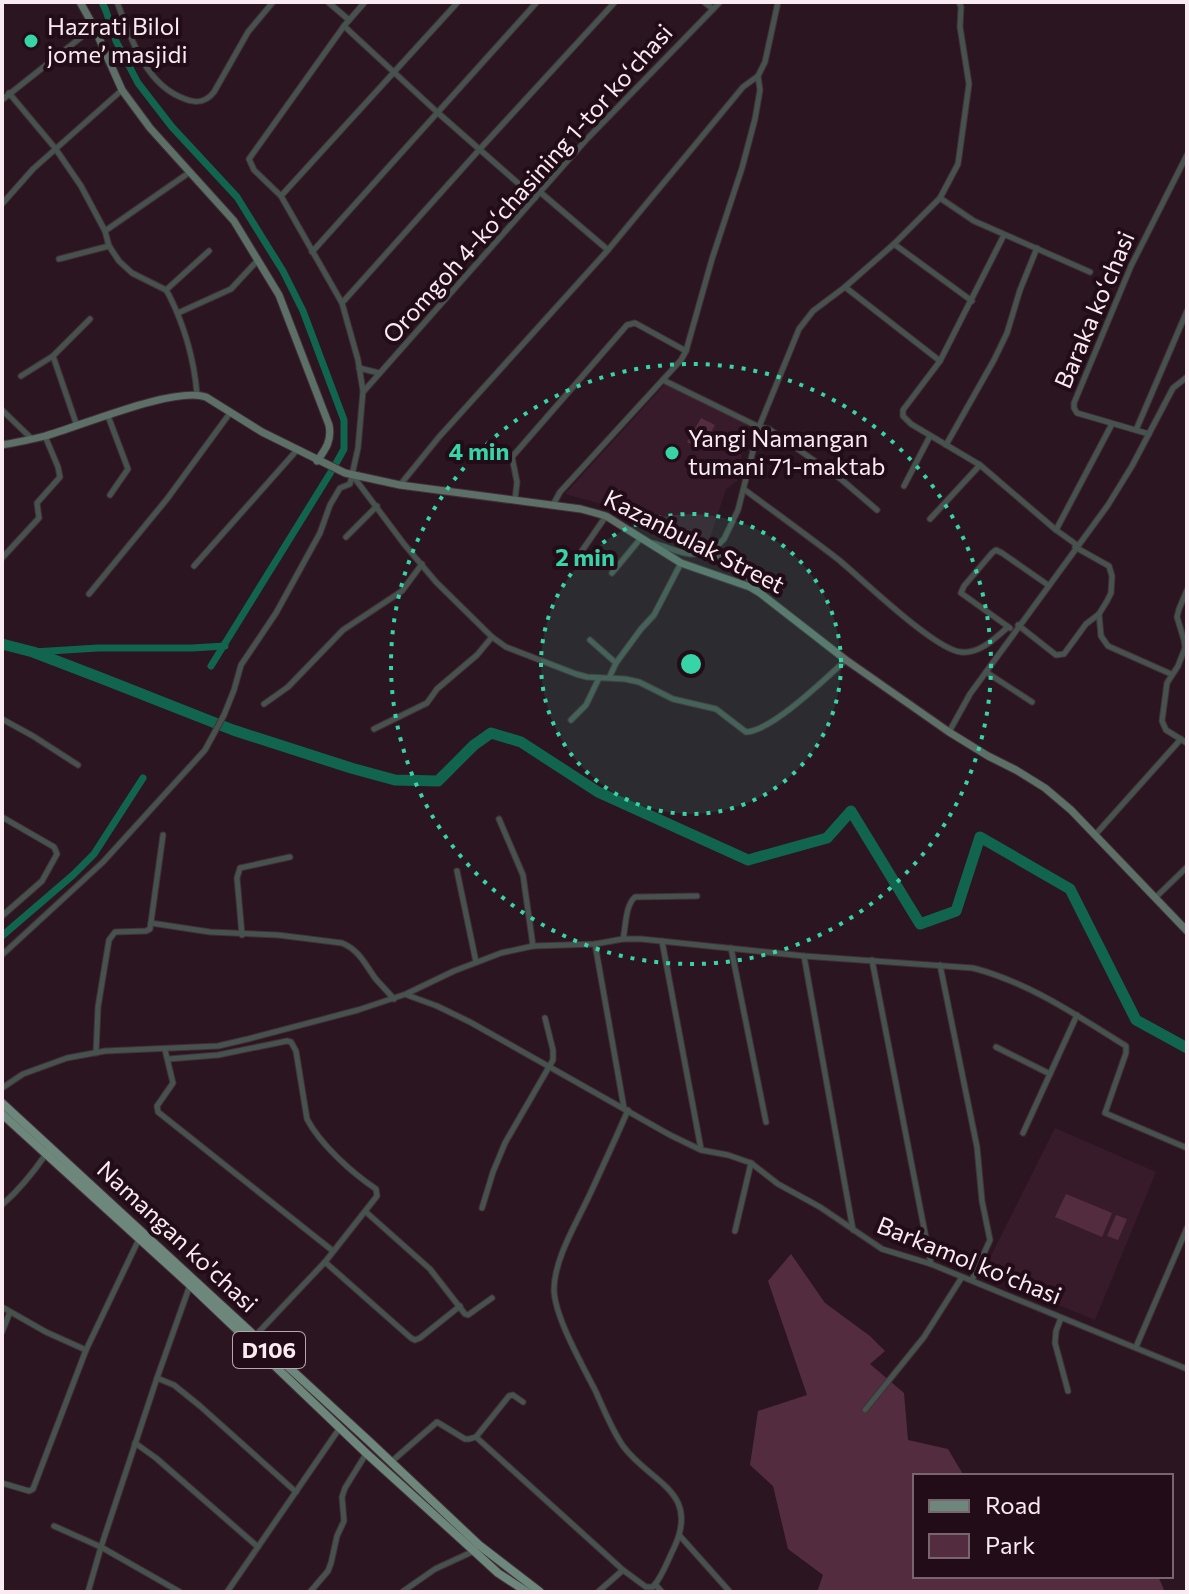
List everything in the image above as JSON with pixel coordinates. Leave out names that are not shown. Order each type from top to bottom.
[{"type":"main road","points":[[80,2],[122,90],[150,128],[234,221],[279,295],[327,418],[329,440],[321,463]]},
{"type":"main road","points":[[2,445],[45,436],[158,400],[197,394]]},
{"type":"main road","name":"Kazanbulak Street","points":[[197,394],[262,432],[349,475],[400,485],[581,509],[606,516],[681,563],[750,587],[846,660],[949,732],[1045,788],[1187,931]]},
{"type":"main road","name":"Namangan ko'chasi","points":[[2,1103],[479,1545],[540,1592]]},
{"type":"main road","name":"Namangan ko'chasi","points":[[2,1114],[190,1285],[366,1453],[498,1573],[527,1592]]},
{"type":"street","points":[[117,2],[137,53],[149,71],[171,93],[195,102],[209,98],[214,92],[248,32],[273,2]]},
{"type":"street","points":[[328,2],[437,112],[535,198]]},
{"type":"street","points":[[2,955],[103,862],[205,750],[224,715],[241,665],[276,613],[320,533],[335,496],[340,488],[350,484],[349,475],[358,448],[363,391],[342,303],[281,196],[254,170],[249,159],[346,23],[365,2]]},
{"type":"street","points":[[281,196],[458,2]]},
{"type":"street","points":[[312,252],[537,2]]},
{"type":"street","points":[[342,303],[615,2]]},
{"type":"street","points":[[704,2],[713,9]]},
{"type":"street","name":"Oromgoh 4-koʻchasining 1-tor koʻchasi","points":[[363,391],[586,140],[720,2]]},
{"type":"street","points":[[400,485],[449,425],[608,250],[743,87],[758,76],[765,62],[778,2]]},
{"type":"street","points":[[612,573],[645,539],[690,555],[706,553],[724,539],[745,490],[759,427],[799,329],[813,311],[894,244],[940,198],[958,164],[969,84],[959,2]]},
{"type":"street","points":[[2,100],[94,27]]},
{"type":"street","points":[[553,505],[560,492],[686,351],[755,119],[760,90],[758,76]]},
{"type":"street","points":[[2,204],[55,148],[122,90]]},
{"type":"street","points":[[9,93],[55,148],[81,186],[119,261],[132,273],[166,290],[185,330],[195,370],[197,394]]},
{"type":"street","name":"Baraka koʻchasi","points":[[1149,434],[1075,411],[1074,403],[1131,266],[1187,155]]},
{"type":"street","points":[[105,231],[190,172]]},
{"type":"street","points":[[540,192],[608,250]]},
{"type":"street","name":"Baraka koʻchasi","points":[[940,198],[974,221],[1090,272]]},
{"type":"street","points":[[1004,235],[940,361],[903,410],[903,416],[980,465],[1076,546],[1109,566],[1111,593],[1099,614],[1086,624],[1060,656],[961,593],[996,550],[1048,585]]},
{"type":"street","points":[[894,244],[972,301]]},
{"type":"street","points":[[59,259],[109,246]]},
{"type":"street","points":[[946,445],[1000,347],[1037,248]]},
{"type":"street","points":[[166,290],[209,251]]},
{"type":"street","points":[[178,313],[231,289],[258,260]]},
{"type":"street","points":[[845,287],[940,361]]},
{"type":"street","points":[[1136,430],[1187,311]]},
{"type":"street","points":[[21,376],[53,356],[90,319]]},
{"type":"street","points":[[514,501],[517,482],[512,457],[627,325],[635,323],[686,351]]},
{"type":"street","points":[[53,356],[77,426]]},
{"type":"street","points":[[359,368],[379,373]]},
{"type":"street","points":[[949,732],[1014,628],[1108,505],[1173,388],[1187,377]]},
{"type":"street","points":[[663,380],[769,429],[877,510]]},
{"type":"street","points":[[2,410],[33,439]]},
{"type":"street","points":[[89,594],[167,499],[230,413]]},
{"type":"street","points":[[108,416],[128,469],[110,495]]},
{"type":"street","points":[[1056,530],[1112,424]]},
{"type":"street","points":[[2,558],[39,518],[37,503],[60,477],[45,436]]},
{"type":"street","points":[[904,486],[930,436]]},
{"type":"street","points":[[194,566],[297,450]]},
{"type":"street","points":[[930,519],[980,465]]},
{"type":"street","points":[[349,475],[436,582],[492,637],[506,647],[576,674],[639,682],[673,699],[716,709],[749,732],[787,711],[846,660]]},
{"type":"street","points":[[745,490],[949,648],[959,652],[975,650],[1014,628]]},
{"type":"street","points":[[346,537],[377,506]]},
{"type":"street","points":[[575,561],[606,516]]},
{"type":"street","points":[[716,547],[719,557],[747,576],[760,593]]},
{"type":"street","points":[[610,677],[616,663],[654,615],[681,563]]},
{"type":"street","points":[[264,704],[288,687],[343,630],[402,591],[422,564]]},
{"type":"street","points":[[1095,835],[1184,741],[1166,730],[1162,721],[1167,683],[1185,648],[1177,617],[1187,590]]},
{"type":"street","points":[[1099,614],[1101,636],[1108,646],[1171,674]]},
{"type":"street","points":[[374,729],[427,703],[444,682],[477,655],[492,637]]},
{"type":"street","points":[[590,640],[616,663]]},
{"type":"street","points":[[986,672],[1032,702]]},
{"type":"street","points":[[571,720],[586,705],[599,678]]},
{"type":"street","points":[[2,719],[78,765]]},
{"type":"street","points":[[2,817],[54,847],[57,854],[39,884],[2,916]]},
{"type":"street","points":[[499,819],[523,875],[533,946]]},
{"type":"street","points":[[96,1053],[98,1007],[109,940],[115,932],[148,931],[163,835]]},
{"type":"street","points":[[242,935],[237,878],[240,868],[290,857]]},
{"type":"street","points":[[1155,898],[1187,867]]},
{"type":"street","points":[[457,871],[476,962]]},
{"type":"street","points":[[623,939],[631,899],[697,896]]},
{"type":"street","points":[[151,923],[242,935],[278,935],[342,943],[351,947],[394,999]]},
{"type":"street","points":[[2,1088],[23,1074],[67,1058],[96,1053],[218,1046],[248,1039],[394,999],[501,953],[533,946],[595,944],[623,939],[973,968],[1000,975],[1045,995],[1126,1048],[1105,1113],[1187,1148]]},
{"type":"street","points":[[662,941],[701,1150]]},
{"type":"street","points":[[476,1437],[623,1570],[646,1587],[653,1587],[680,1536],[678,1502],[635,1459],[618,1437],[567,1333],[554,1293],[566,1244],[626,1109],[595,944]]},
{"type":"street","points":[[731,948],[766,1122]]},
{"type":"street","points":[[804,956],[853,1231]]},
{"type":"street","points":[[872,960],[931,1264]]},
{"type":"street","points":[[940,965],[977,1147],[982,1201],[990,1240],[972,1280]]},
{"type":"street","name":"Barkamol ko'chasi","points":[[406,994],[470,1022],[670,1135],[701,1150],[751,1163],[778,1184],[812,1202],[882,1249],[972,1280],[1187,1369]]},
{"type":"street","points":[[1023,1133],[1077,1015]]},
{"type":"street","points":[[482,1208],[505,1143],[553,1060],[545,1018]]},
{"type":"street","points":[[168,1059],[208,1056],[291,1042],[296,1051],[307,1119],[338,1158],[376,1189],[377,1196],[366,1212],[325,1262],[255,1336]]},
{"type":"street","points":[[996,1047],[1050,1074]]},
{"type":"street","points":[[165,1050],[173,1083],[157,1106],[158,1112],[333,1251]]},
{"type":"street","points":[[2,1205],[16,1193],[46,1153]]},
{"type":"street","points":[[735,1231],[751,1163]]},
{"type":"street","points":[[366,1212],[430,1269],[468,1315],[492,1298]]},
{"type":"street","points":[[1136,1347],[1187,1228]]},
{"type":"street","points":[[2,1483],[29,1491],[33,1489],[86,1350],[139,1239]]},
{"type":"street","points":[[325,1262],[415,1340],[460,1306]]},
{"type":"street","points":[[865,1410],[924,1337],[962,1277]]},
{"type":"street","points":[[88,1592],[135,1443],[162,1380],[190,1285]]},
{"type":"street","points":[[2,1307],[86,1350]]},
{"type":"street","points":[[2,1332],[10,1312]]},
{"type":"street","points":[[1061,1318],[1055,1343],[1068,1391]]},
{"type":"street","points":[[162,1380],[174,1385],[200,1406],[296,1492]]},
{"type":"street","points":[[391,1462],[437,1422],[465,1439],[473,1439],[509,1396],[513,1395],[523,1402]]},
{"type":"street","points":[[227,1592],[340,1428]]},
{"type":"street","points":[[135,1443],[258,1547]]},
{"type":"street","points":[[310,1592],[328,1571],[344,1521],[342,1497],[366,1453]]},
{"type":"street","points":[[54,1526],[101,1547],[180,1592]]},
{"type":"street","points":[[680,1536],[730,1592]]},
{"type":"street","points":[[402,1592],[435,1569],[474,1551]]},
{"type":"street","points":[[598,1592],[623,1570]]},
{"type":"street","points":[[655,1584],[662,1592]]},
{"type":"shaded area","name":"Yangi Namangan tumani 71-maktab","points":[[665,384],[747,425],[737,481],[726,489],[709,541],[685,548],[612,507],[565,494]]},
{"type":"shaded area","points":[[1055,1128],[1156,1172],[1095,1320],[982,1274]]},
{"type":"green space","points":[[701,418],[715,425],[701,450],[687,442]]},
{"type":"green space","points":[[1066,1194],[1112,1213],[1102,1237],[1055,1217]]},
{"type":"green space","points":[[1116,1215],[1127,1219],[1118,1240],[1107,1236]]},
{"type":"green space","points":[[791,1254],[825,1303],[885,1351],[870,1364],[904,1393],[908,1440],[948,1449],[963,1474],[913,1474],[913,1578],[1159,1578],[1165,1592],[817,1592],[823,1575],[788,1549],[773,1486],[750,1465],[758,1411],[807,1395],[768,1281]]},
{"type":"waterway","points":[[102,2],[116,41],[138,83],[172,127],[237,197],[283,271],[303,311],[344,420],[344,449],[211,666]]},
{"type":"waterway","points":[[2,644],[33,652],[233,730],[395,780],[438,781],[474,745],[491,733],[521,742],[598,792],[748,860],[827,838],[851,811],[920,924],[956,911],[980,837],[1070,889],[1136,1020],[1187,1048]]},
{"type":"waterway","points":[[33,652],[225,646]]},
{"type":"waterway","points":[[2,936],[94,854],[143,778]]},
{"type":"place","name":"Hazrati Bilol jome’ masjidi","points":[[31,41]]},
{"type":"place","name":"Yangi Namangan tumani 71-maktab","points":[[672,453]]}]
